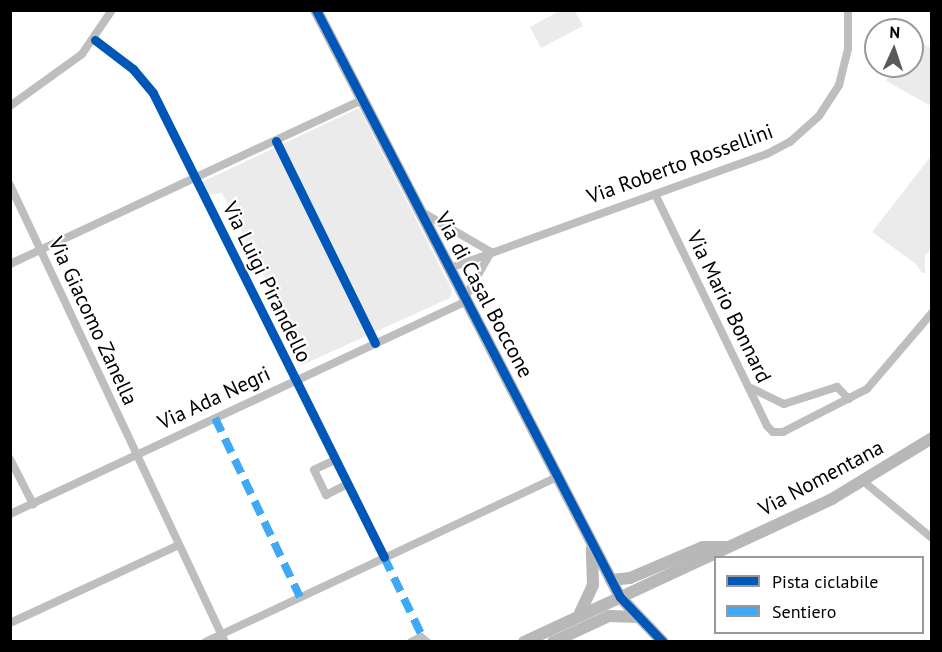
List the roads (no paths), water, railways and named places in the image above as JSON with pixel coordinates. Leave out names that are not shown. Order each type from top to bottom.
[{"type":"street","points":[[10,106],[52,78],[95,39],[112,10]]},
{"type":"street","name":"Via di Casal Boccone","points":[[316,10],[620,597],[663,642]]},
{"type":"street","name":"Via Roberto Rossellini","points":[[450,268],[772,152],[812,124],[829,103],[842,76],[848,48],[848,10]]},
{"type":"street","name":"Via Luigi Pirandello","points":[[95,39],[146,84],[384,557]]},
{"type":"street","points":[[10,264],[196,180],[362,100]]},
{"type":"street","name":"Via Giacomo Zanella","points":[[10,185],[177,546],[223,638]]},
{"type":"street","name":"Via Mario Bonnard","points":[[655,194],[746,384],[773,432],[783,432],[849,399]]},
{"type":"street","points":[[419,210],[491,252],[466,300]]},
{"type":"street","name":"Via Ada Negri","points":[[10,514],[466,300]]},
{"type":"street","points":[[746,384],[765,398],[784,404],[837,387],[849,399],[869,387],[932,313]]},
{"type":"street","name":"Via Nomentana","points":[[524,642],[863,481],[932,438]]},
{"type":"street","points":[[10,459],[33,504]]},
{"type":"street","points":[[335,460],[314,470],[326,495],[348,484]]},
{"type":"street","points":[[205,642],[223,638],[384,557],[557,477]]},
{"type":"street","points":[[863,481],[932,538]]},
{"type":"street","name":"Via di Casal Boccone","points":[[579,616],[593,585],[592,544]]},
{"type":"street","points":[[10,622],[177,546]]},
{"type":"street","name":"Via Nomentana","points":[[611,580],[630,578],[703,547],[727,547]]},
{"type":"street","points":[[553,642],[609,616],[625,614],[638,618]]},
{"type":"street","points":[[411,642],[421,637],[427,642]]}]
